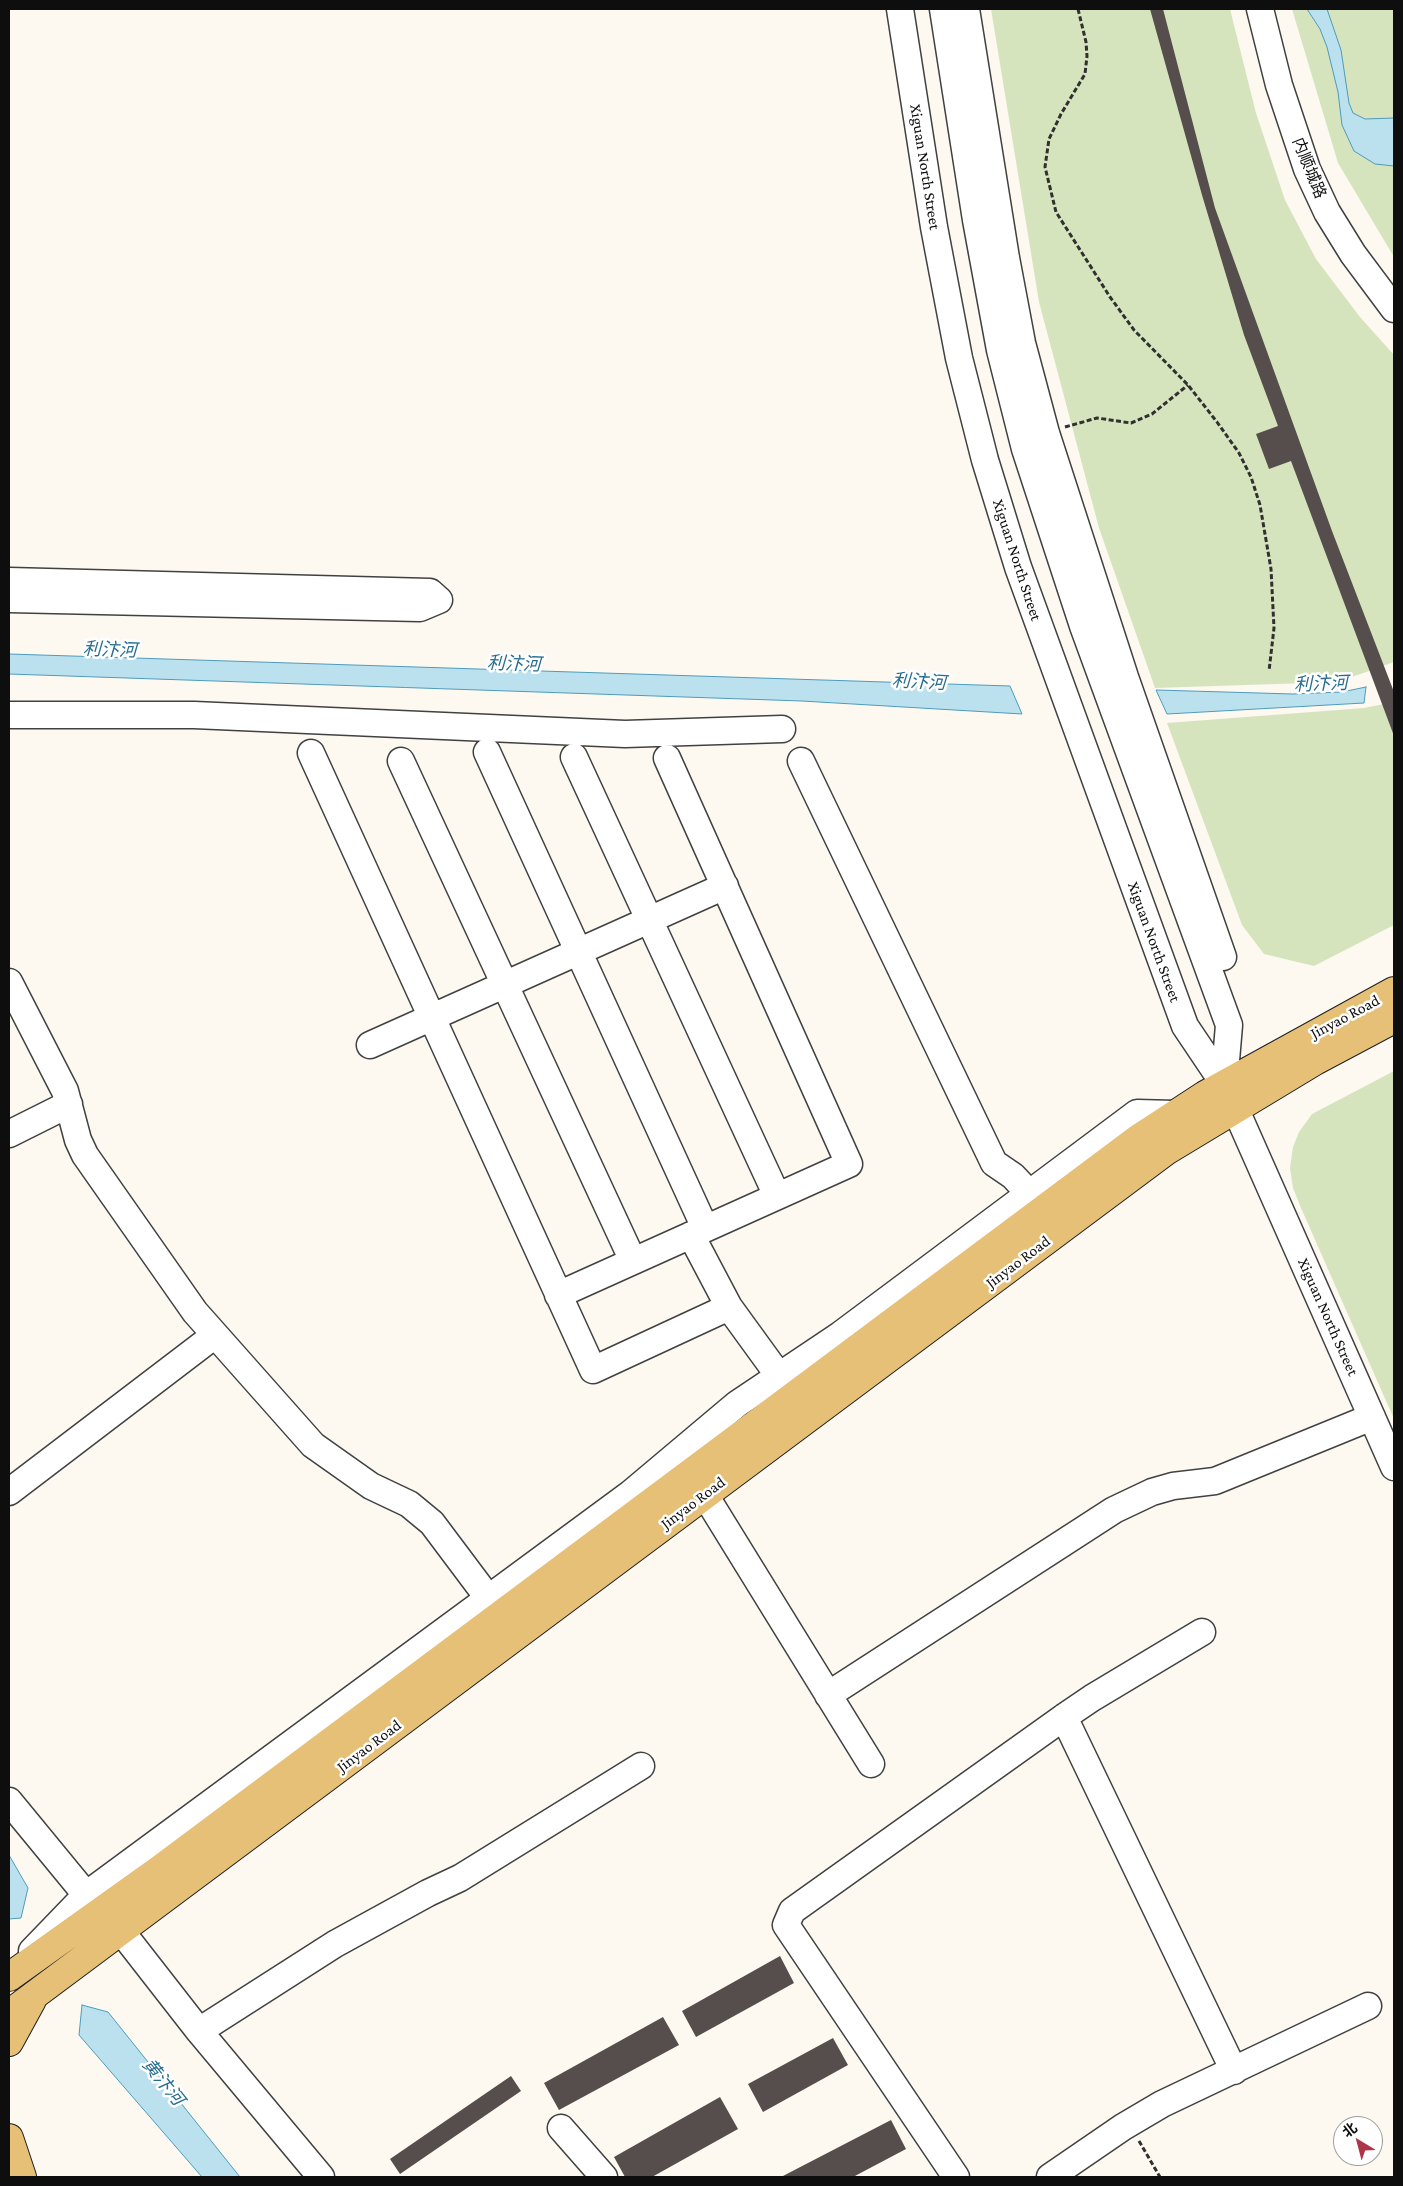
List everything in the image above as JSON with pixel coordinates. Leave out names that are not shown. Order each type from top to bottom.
[{"type":"main road","name":"Jinyao Road","points":[[9,2014],[1166,1151],[1229,1096],[1394,991]]},
{"type":"main road","name":"Jinyao Road","points":[[9,1976],[94,1904],[786,1386],[1139,1138],[1175,1114],[1229,1096],[1315,1061],[1394,1020]]},
{"type":"main road","points":[[9,2042],[35,1994]]},
{"type":"main road","points":[[9,2138],[22,2177]]},
{"type":"main road","points":[[9,2168],[16,2177]]},
{"type":"street","name":"Xiguan North Street","points":[[900,9],[934,227],[957,349],[985,460],[1043,641],[1185,1026],[1229,1096],[1394,1467]]},
{"type":"street","name":"Xiguan North Street","points":[[943,9],[976,220],[998,340],[1025,449],[1083,626],[1229,1024],[1229,1096]]},
{"type":"street","points":[[966,9],[1022,343],[1046,433],[1125,677],[1230,976],[1222,1005]]},
{"type":"street","name":"内顺城路","points":[[1260,9],[1279,85],[1307,168],[1327,212],[1352,254],[1394,309]]},
{"type":"street","points":[[9,581],[430,592],[439,600],[420,608],[9,599]]},
{"type":"street","points":[[9,715],[194,715],[625,734],[782,729]]},
{"type":"street","points":[[487,752],[578,952],[729,1307],[786,1386],[840,1335],[1137,1113],[1175,1114]]},
{"type":"street","points":[[311,753],[593,1370],[729,1307]]},
{"type":"street","points":[[574,757],[777,1196]]},
{"type":"street","points":[[558,1295],[849,1164],[667,758]]},
{"type":"street","points":[[401,761],[633,1261]]},
{"type":"street","points":[[801,761],[994,1162],[1013,1176],[1029,1193]]},
{"type":"street","points":[[370,1045],[725,886]]},
{"type":"street","points":[[9,982],[65,1091],[78,1140],[85,1155],[195,1312],[313,1445],[371,1486],[409,1504],[432,1523],[494,1606]]},
{"type":"street","points":[[9,1134],[69,1104]]},
{"type":"street","points":[[9,1492],[215,1335]]},
{"type":"street","points":[[828,1695],[1114,1510],[1152,1492],[1173,1486],[1215,1481],[1372,1417]]},
{"type":"street","points":[[705,1495],[871,1764]]},
{"type":"street","points":[[956,2177],[786,1924],[792,1911],[1092,1698],[1202,1632]]},
{"type":"street","points":[[1064,1718],[1234,2071]]},
{"type":"street","points":[[199,2031],[335,1944],[460,1878],[641,1766]]},
{"type":"street","points":[[9,1801],[94,1904]]},
{"type":"street","points":[[121,1930],[199,2031],[321,2177]]},
{"type":"street","points":[[1050,2177],[1128,2124],[1162,2104],[1368,2006]]},
{"type":"street","points":[[561,2128],[604,2177]]},
{"type":"path","points":[[1078,9],[1086,42],[1085,74],[1060,114],[1049,139],[1045,167],[1056,212],[1110,297],[1134,330],[1188,385],[1239,453],[1251,477],[1260,505],[1271,570],[1274,628],[1269,671]]},
{"type":"path","points":[[1046,433],[1097,418],[1131,423],[1152,414],[1188,385]]},
{"type":"path","points":[[1128,2124],[1160,2177]]},
{"type":"green space","points":[[991,9],[1230,9],[1256,113],[1285,200],[1316,259],[1360,317],[1394,355],[1394,662],[1338,682],[1155,688],[1099,528],[1039,302]]},
{"type":"green space","points":[[1292,9],[1394,9],[1394,257],[1338,163]]},
{"type":"green space","points":[[1394,702],[1394,925],[1314,966],[1264,954],[1242,925],[1167,723],[1364,708]]},
{"type":"green space","points":[[1394,1071],[1394,1419],[1301,1208],[1293,1188],[1290,1168],[1293,1147],[1299,1132],[1312,1114]]},
{"type":"water","points":[[1307,9],[1327,9],[1341,50],[1349,103],[1353,113],[1365,119],[1394,118],[1394,166],[1375,164],[1354,151],[1342,125],[1338,92],[1327,47],[1320,29]]},
{"type":"water","points":[[9,654],[1010,686],[1022,714],[802,701],[9,674]]},
{"type":"water","points":[[1366,687],[1364,703],[1167,714],[1156,690],[1293,694],[1342,692]]},
{"type":"water","points":[[9,1855],[28,1888],[21,1918],[9,1919]]},
{"type":"water","name":"黄汴河","points":[[82,2005],[108,2012],[240,2177],[202,2177],[79,2035]]},
{"type":"building","points":[[1150,9],[1163,9],[1215,208],[1332,531],[1394,692],[1394,736],[1291,461],[1269,469],[1256,434],[1278,426],[1244,335],[1202,195]]},
{"type":"building","points":[[780,1956],[794,1983],[696,2037],[682,2011]]},
{"type":"building","points":[[663,2017],[679,2045],[559,2110],[544,2083]]},
{"type":"building","points":[[833,2038],[848,2065],[763,2112],[748,2084]]},
{"type":"building","points":[[511,2076],[521,2091],[400,2174],[390,2159]]},
{"type":"building","points":[[720,2097],[738,2129],[652,2177],[625,2177],[614,2157]]},
{"type":"building","points":[[891,2120],[906,2149],[853,2177],[781,2177]]},
{"type":"water label","name":"利汴河","points":[[110,650]]},
{"type":"water label","name":"利汴河","points":[[514,664]]},
{"type":"water label","name":"利汴河","points":[[919,682]]},
{"type":"water label","name":"利汴河","points":[[1321,684]]}]
